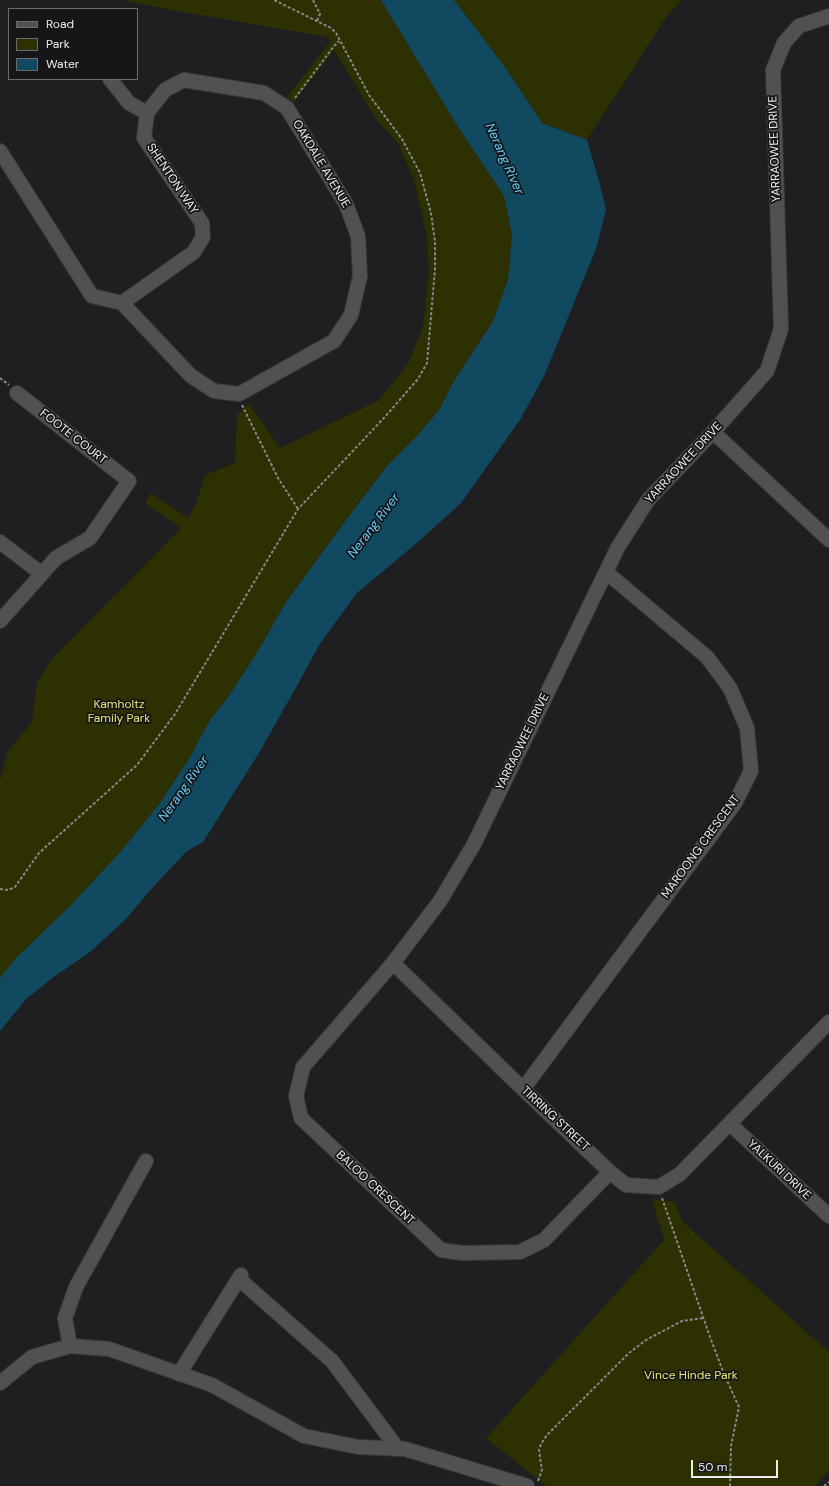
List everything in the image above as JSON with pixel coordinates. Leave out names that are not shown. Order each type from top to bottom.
[{"type":"street","name":"YARRAOWEE DRIVE","points":[[393,963],[440,901],[474,844],[618,547],[648,500],[713,432],[767,371],[780,329],[773,70],[784,43],[800,26],[829,16]]},
{"type":"street","points":[[111,80],[129,103],[146,113]]},
{"type":"street","name":"OAKDALE AVENUE","points":[[146,113],[165,90],[184,80],[264,93],[287,108],[346,204],[358,236],[360,276],[351,315],[334,341],[239,394]]},
{"type":"street","name":"SHENTON WAY","points":[[122,303],[194,252],[203,237],[202,223],[144,138],[146,113]]},
{"type":"street","points":[[0,151],[92,296],[122,303],[191,376],[214,391],[239,394]]},
{"type":"street","name":"FOOTE COURT","points":[[17,392],[129,481],[90,538],[56,558],[42,574]]},
{"type":"street","points":[[713,432],[829,540]]},
{"type":"street","points":[[0,542],[42,574],[0,621]]},
{"type":"street","name":"MAROONG CRESCENT","points":[[523,1089],[735,803],[751,771],[747,728],[730,688],[707,657],[606,572]]},
{"type":"street","name":"TIRRING STREET","points":[[393,963],[610,1172],[626,1185],[659,1187]]},
{"type":"street","name":"BALOO CRESCENT","points":[[393,963],[303,1067],[296,1096],[301,1118],[441,1250],[462,1253],[520,1252],[544,1240],[610,1172]]},
{"type":"street","points":[[659,1187],[680,1174],[829,1022]]},
{"type":"street","name":"YALKURI DRIVE","points":[[730,1124],[829,1216]]},
{"type":"street","points":[[70,1346],[65,1318],[76,1287],[146,1161]]},
{"type":"street","points":[[179,1374],[240,1277],[332,1361],[398,1449]]},
{"type":"street","points":[[0,1383],[32,1357],[70,1346],[108,1349],[212,1385],[304,1436],[358,1447],[405,1449],[527,1486]]},
{"type":"path","points":[[0,888],[8,890],[15,887],[39,853],[137,765],[175,714],[298,509],[383,419],[418,379],[427,362],[435,269],[435,242],[431,213],[420,173],[402,139],[369,95],[336,33],[331,28],[274,0]]},
{"type":"path","points":[[313,0],[320,14],[317,21]]},
{"type":"path","points":[[287,108],[339,41]]},
{"type":"path","points":[[239,394],[242,408],[278,478],[298,509]]},
{"type":"path","points":[[659,1187],[668,1219],[703,1318],[724,1374],[739,1407],[731,1446],[730,1486]]},
{"type":"path","points":[[536,1486],[542,1470],[540,1450],[541,1444],[547,1435],[634,1349],[646,1340],[682,1322],[703,1318]]},
{"type":"path","points":[[824,1486],[829,1482]]},
{"type":"green space","name":"Kamholtz Family Park","points":[[123,0],[381,0],[458,127],[504,196],[512,234],[508,280],[493,321],[454,381],[439,410],[417,436],[387,466],[286,602],[255,656],[228,697],[210,720],[190,757],[160,803],[122,850],[0,978],[0,779],[8,751],[32,722],[37,683],[53,658],[181,528],[145,503],[151,493],[188,518],[196,504],[205,475],[235,463],[237,415],[249,404],[280,448],[379,400],[408,364],[423,327],[429,272],[427,236],[414,180],[398,143],[377,120],[334,50],[294,102],[287,97],[330,42],[327,37],[171,10]]},
{"type":"green space","points":[[454,0],[682,0],[667,16],[587,140],[542,123],[502,63]]},
{"type":"green space","name":"Vince Hinde Park","points":[[652,1199],[675,1202],[682,1221],[829,1352],[829,1471],[815,1486],[546,1486],[486,1438],[664,1240]]},
{"type":"water","name":"Nerang River","points":[[381,0],[454,0],[502,63],[542,123],[587,140],[606,210],[596,249],[544,376],[520,420],[461,503],[418,542],[357,593],[319,645],[259,753],[203,842],[187,851],[152,888],[125,920],[90,952],[55,976],[26,999],[0,1031],[0,978],[15,959],[71,905],[122,850],[160,803],[190,757],[210,720],[228,697],[255,656],[286,602],[387,466],[417,436],[439,410],[454,381],[493,321],[508,280],[512,234],[504,196],[458,127]]}]
